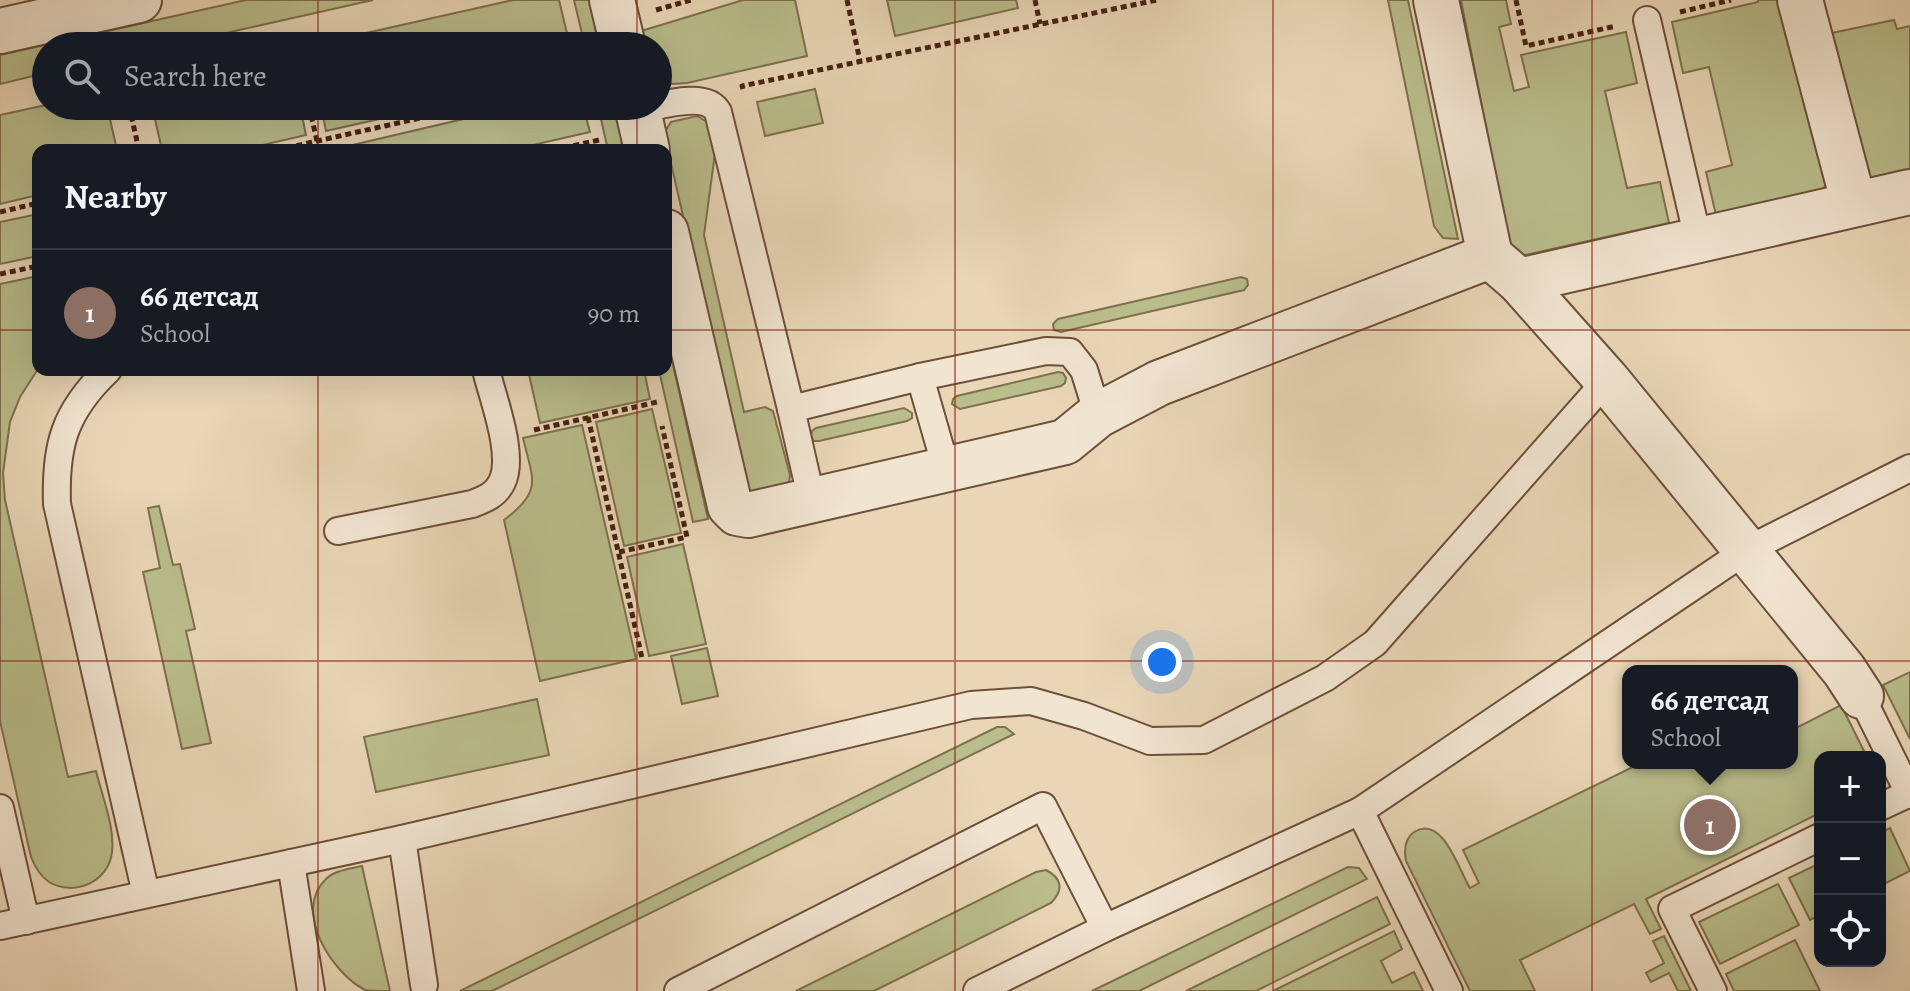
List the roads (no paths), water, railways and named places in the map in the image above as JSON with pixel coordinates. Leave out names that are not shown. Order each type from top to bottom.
[{"type":"street","points":[[0,31],[139,0]]},
{"type":"street","points":[[612,0],[620,32]]},
{"type":"street","points":[[1436,0],[1505,269],[1607,380],[1844,670],[1861,696]]},
{"type":"street","points":[[1800,0],[1854,204]]},
{"type":"street","points":[[672,265],[730,506],[737,513],[748,515],[1065,442],[1098,415],[1159,383],[1505,269],[1698,239],[1910,192]]},
{"type":"lane","points":[[1647,20],[1698,239]]},
{"type":"lane","points":[[672,110],[701,99],[711,102],[718,112],[812,501]]},
{"type":"lane","points":[[791,409],[920,377],[1046,351],[1070,352],[1084,370],[1098,415]]},
{"type":"lane","points":[[103,376],[80,402],[64,430],[56,468],[57,504],[146,894]]},
{"type":"lane","points":[[338,531],[489,498],[501,485],[506,470],[502,437],[487,376]]},
{"type":"lane","points":[[920,377],[946,468]]},
{"type":"lane","points":[[0,926],[402,839],[971,705],[1031,701],[1084,716],[1150,741],[1204,740],[1325,678],[1375,643],[1607,380]]},
{"type":"lane","points":[[977,991],[1105,928],[1360,811],[1747,550],[1910,468]]},
{"type":"lane","points":[[1861,696],[1910,794],[1886,804]]},
{"type":"lane","points":[[678,991],[1043,806],[1105,928]]},
{"type":"lane","points":[[0,808],[26,921]]},
{"type":"lane","points":[[1360,811],[1449,991]]},
{"type":"lane","points":[[402,839],[424,985]]},
{"type":"lane","points":[[1713,991],[1672,909],[1814,840]]},
{"type":"lane","points":[[291,863],[315,988]]},
{"type":"place","name":"66 детсад","points":[[1710,825]]}]
